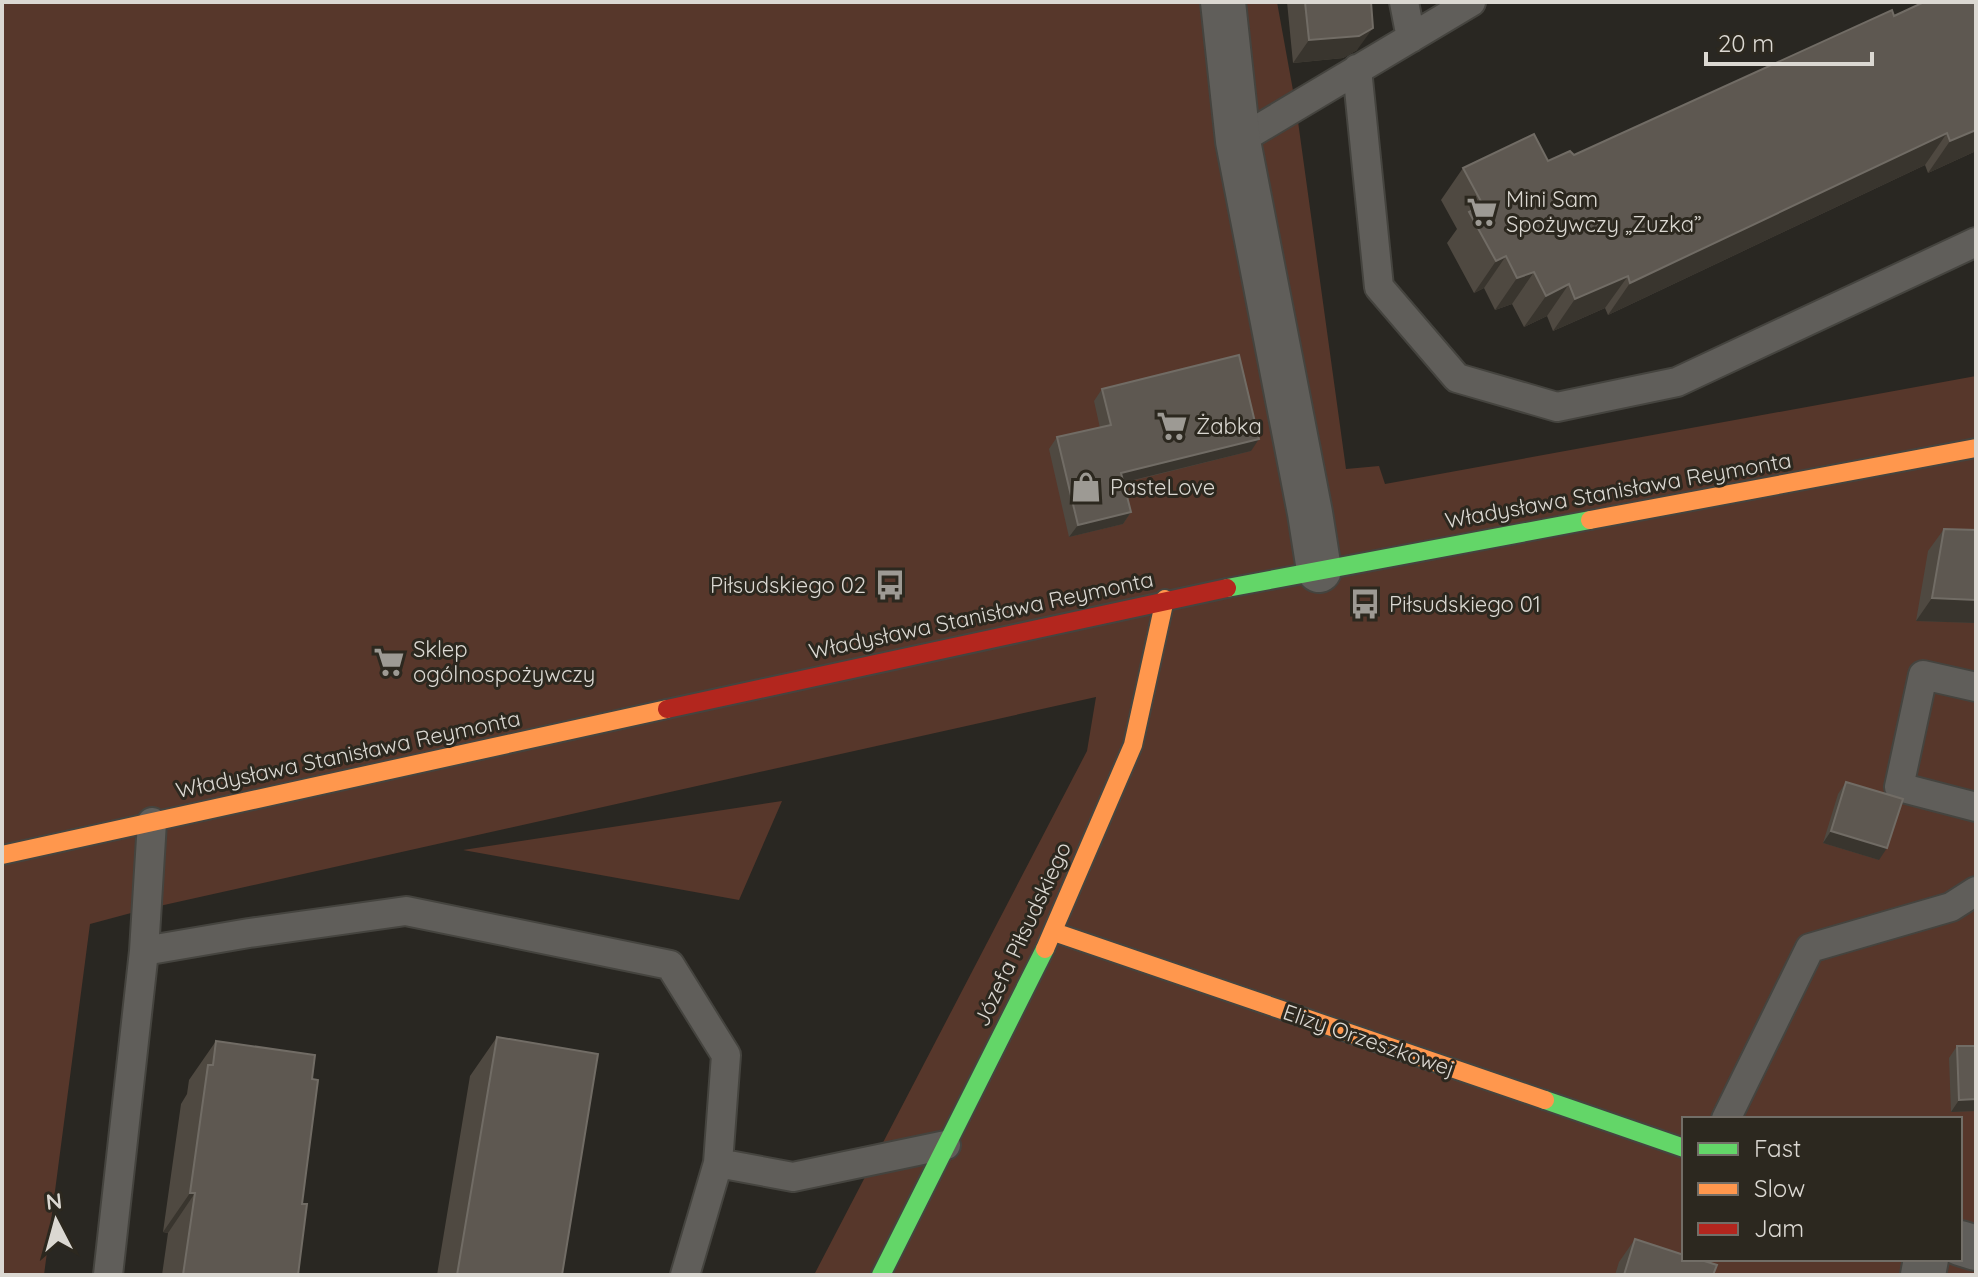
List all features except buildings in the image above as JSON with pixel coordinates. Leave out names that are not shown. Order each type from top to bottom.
[{"type":"street","points":[[1223,2],[1238,141],[1319,570]]},
{"type":"street","name":"Władysława Stanisława Reymonta","points":[[2,855],[1165,599],[1976,448]]},
{"type":"street","name":"Józefa Piłsudskiego","points":[[881,1275],[1054,932],[1133,745],[1165,599]]},
{"type":"street","name":"Elizy Orzeszkowej","points":[[1054,932],[1682,1147]]},
{"type":"lane","points":[[1404,2],[1411,38]]},
{"type":"lane","points":[[1238,141],[1471,2]]},
{"type":"lane","points":[[1357,69],[1379,287],[1457,378],[1557,407],[1677,382],[1976,242]]},
{"type":"lane","points":[[1976,687],[1923,675],[1899,787],[1976,807]]},
{"type":"lane","points":[[108,1275],[144,951],[152,822]]},
{"type":"lane","points":[[1727,1117],[1810,948],[1951,907],[1976,891]]},
{"type":"lane","points":[[144,951],[406,911],[670,965],[726,1055],[718,1163],[685,1275]]},
{"type":"lane","points":[[718,1163],[793,1177],[946,1145]]},
{"type":"shaded area","points":[[2,2],[1277,2],[1296,107],[1346,469],[1379,466],[1385,484],[1976,376],[1976,1275],[814,1275],[1087,751],[1096,697],[90,924],[44,1275],[2,1275]]},
{"type":"shaded area","points":[[782,801],[739,900],[463,850]]},
{"type":"traffic: fast","points":[[1227,588],[1590,520]]},
{"type":"traffic: fast","points":[[881,1275],[1045,949]]},
{"type":"traffic: fast","points":[[1545,1100],[1682,1147]]},
{"type":"traffic: slow","points":[[1590,520],[1976,448]]},
{"type":"traffic: slow","points":[[1045,949],[1133,745],[1165,599]]},
{"type":"traffic: slow","points":[[2,855],[667,709]]},
{"type":"traffic: slow","points":[[1054,932],[1545,1100]]},
{"type":"traffic: jam","points":[[667,709],[1227,588]]},
{"type":"place","name":"Mini Sam Spożywczy „Zuzka”","points":[[1482,212]]},
{"type":"place","name":"Żabka","points":[[1172,426]]},
{"type":"place","name":"PasteLove","points":[[1086,487]]},
{"type":"place","name":"Piłsudskiego 02","points":[[890,585]]},
{"type":"place","name":"Piłsudskiego 01","points":[[1365,604]]},
{"type":"place","name":"Sklep ogólnospożywczy","points":[[389,662]]}]
